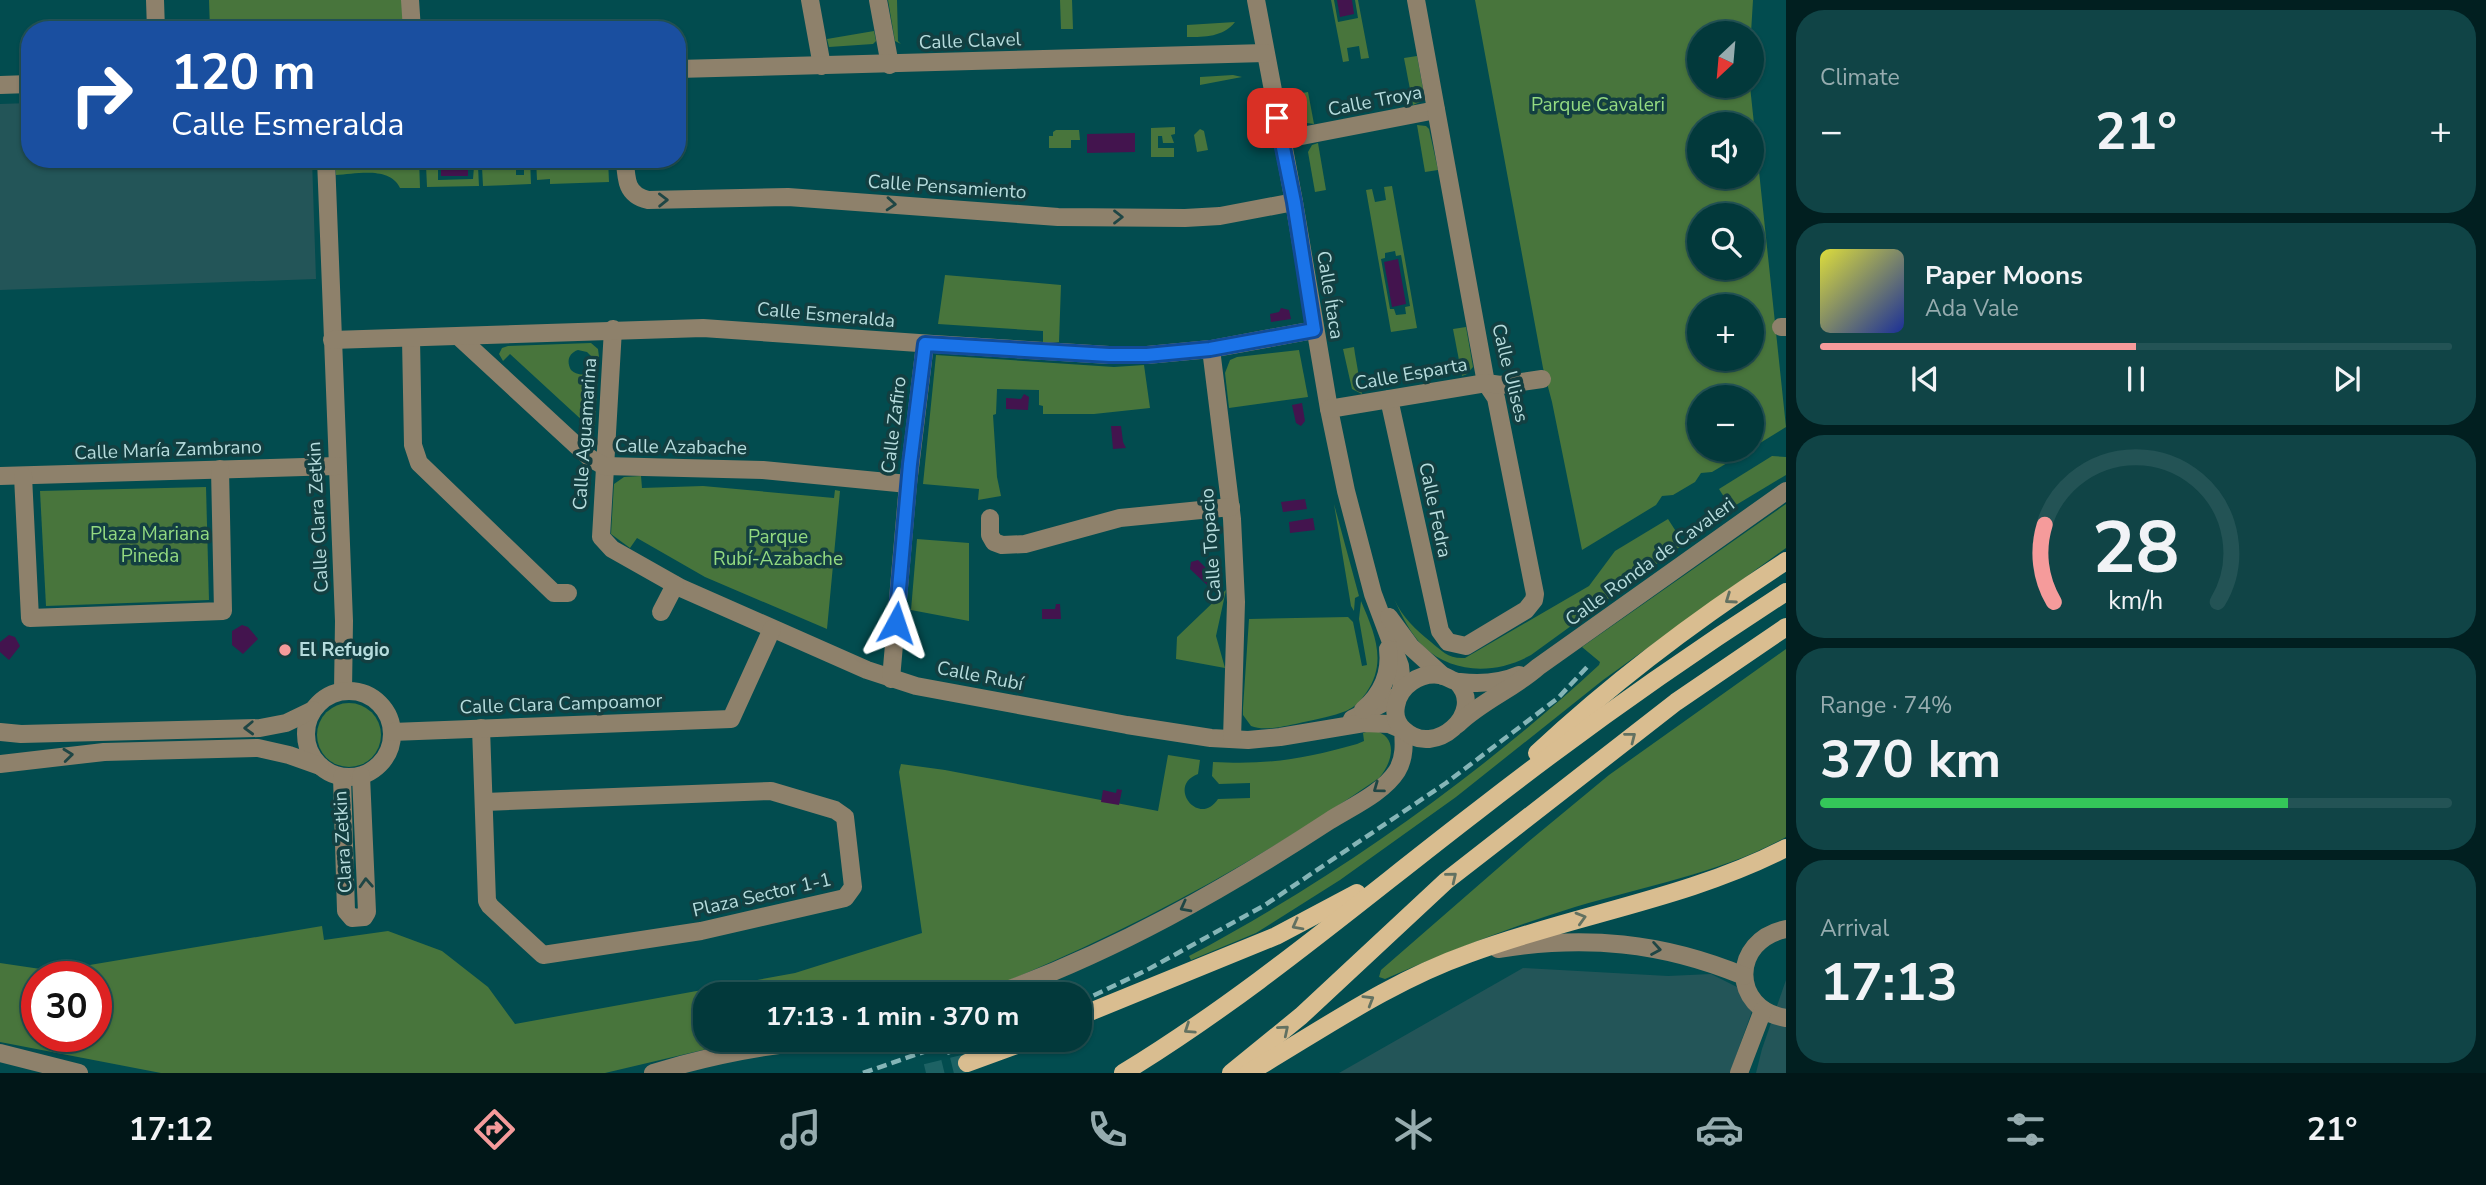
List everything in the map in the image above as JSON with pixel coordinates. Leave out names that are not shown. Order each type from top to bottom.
[{"type":"main road","points":[[1476,812],[1565,727],[1624,677],[1687,629],[1786,561]]},
{"type":"main road","points":[[1123,1073],[1227,1003],[1476,812],[1660,676],[1786,592]]},
{"type":"main road","points":[[1231,1073],[1301,1016],[1446,881],[1676,702],[1786,627]]},
{"type":"main road","points":[[1248,1073],[1382,993],[1467,954],[1721,876],[1786,848]]},
{"type":"main road","points":[[1092,1011],[1276,936],[1401,871]]},
{"type":"main road","points":[[967,1063],[997,1052]]},
{"type":"street","points":[[155,0],[156,21]]},
{"type":"street","points":[[410,0],[411,21]]},
{"type":"street","points":[[810,0],[822,66]]},
{"type":"street","points":[[878,0],[890,65]]},
{"type":"street","name":"Calle Ítaca","points":[[1255,0],[1294,202],[1329,409],[1346,491],[1373,594],[1400,666],[1402,686],[1399,695]]},
{"type":"street","name":"Calle Ulises","points":[[1416,0],[1486,383],[1496,398],[1534,587],[1534,600],[1526,610],[1466,646],[1448,642],[1440,631]]},
{"type":"street","name":"Calle Clavel","points":[[686,69],[890,65],[1265,52]]},
{"type":"street","points":[[0,85],[21,84]]},
{"type":"street","name":"Calle Troya","points":[[1281,140],[1436,110]]},
{"type":"street","name":"Calle Clara Zetkin","points":[[326,168],[344,621],[343,691]]},
{"type":"street","name":"Calle Pensamiento","points":[[626,168],[629,189],[639,198],[653,201],[788,197],[1058,217],[1172,218],[1209,217],[1294,202]]},
{"type":"street","name":"Calle Esmeralda","points":[[332,340],[613,329],[724,328],[1109,355],[1210,349],[1314,330]]},
{"type":"street","name":"Calle Aguamarina","points":[[604,541],[600,531],[613,329]]},
{"type":"street","name":"Calle Azabache","points":[[459,337],[590,458],[604,466],[763,470],[908,484]]},
{"type":"street","points":[[411,339],[413,445],[419,463],[554,593],[568,593]]},
{"type":"street","name":"Calle Zafiro","points":[[891,679],[908,484],[925,344]]},
{"type":"street","name":"Calle Topacio","points":[[1210,349],[1231,507],[1236,602],[1232,739]]},
{"type":"street","name":"Calle Esparta","points":[[1329,409],[1486,383],[1501,385],[1542,379]]},
{"type":"street","name":"Calle Fedra","points":[[1389,399],[1440,631]]},
{"type":"street","name":"Calle María Zambrano","points":[[0,476],[337,466]]},
{"type":"street","points":[[23,476],[30,618],[223,611],[220,469]]},
{"type":"street","name":"Calle Ronda de Cavaleri","points":[[1458,724],[1471,712],[1524,680],[1538,667],[1786,491]]},
{"type":"street","points":[[990,518],[990,535],[994,542],[1014,545],[1040,541],[1120,518],[1231,507]]},
{"type":"street","name":"Calle Rubí","points":[[604,541],[616,552],[675,585],[891,679],[916,686],[1192,736],[1232,739],[1280,737],[1344,723],[1377,723],[1403,730]]},
{"type":"street","points":[[661,612],[675,585]]},
{"type":"street","name":"Calle Ítaca","points":[[1373,594],[1410,647],[1450,679]]},
{"type":"street","name":"Calle Clara Campoamor","points":[[392,732],[731,719],[772,629]]},
{"type":"street","points":[[1344,723],[1377,696],[1387,676],[1389,654],[1386,631]]},
{"type":"street","name":"Calle Ronda de Cavaleri","points":[[1450,679],[1504,680],[1538,667]]},
{"type":"street","points":[[1421,677],[1450,679],[1463,688],[1466,702],[1458,724],[1445,735],[1433,740],[1415,738],[1403,730],[1396,718],[1396,704],[1404,687],[1421,677]]},
{"type":"street","points":[[343,691],[371,697],[382,706],[389,718],[392,732],[391,746],[385,759],[374,770],[361,776],[342,777],[330,773],[312,757],[307,745],[307,721],[313,710],[321,701],[343,691]]},
{"type":"street","name":"Calle Rubí","points":[[1344,723],[1399,695]]},
{"type":"street","points":[[0,732],[21,734],[260,728],[286,723],[313,710]]},
{"type":"street","name":"Plaza Sector 1-1","points":[[481,728],[487,901],[544,955],[701,931],[845,898],[853,887],[845,817],[835,810],[771,792],[485,802]]},
{"type":"street","points":[[1024,982],[1114,944],[1228,884],[1296,843],[1388,781],[1402,762],[1403,730]]},
{"type":"street","points":[[0,764],[104,752],[258,748],[320,766]]},
{"type":"street","name":"Clara Zetkin","points":[[342,777],[346,911],[352,918],[360,918],[367,912],[361,776]]},
{"type":"street","points":[[1786,929],[1773,932],[1751,949],[1745,962],[1744,976],[1753,1001],[1763,1010],[1786,1018]]},
{"type":"street","points":[[1467,954],[1551,943],[1618,943],[1686,954],[1744,976]]},
{"type":"street","points":[[1739,1073],[1763,1010]]},
{"type":"street","points":[[653,1073],[737,1052]]},
{"type":"street","points":[[0,1053],[79,1073]]},
{"type":"street","points":[[0,1060],[61,1073]]},
{"type":"shaded area","points":[[1337,0],[1352,0],[1354,14],[1340,17]]},
{"type":"shaded area","points":[[21,103],[21,168],[312,168],[316,279],[0,290],[0,104]]},
{"type":"shaded area","points":[[1135,133],[1135,152],[1087,153],[1087,134]]},
{"type":"shaded area","points":[[441,168],[468,168],[468,176],[441,176]]},
{"type":"shaded area","points":[[1398,259],[1406,304],[1392,307],[1384,262]]},
{"type":"shaded area","points":[[1281,308],[1289,310],[1291,319],[1271,322],[1270,314],[1279,312]]},
{"type":"shaded area","points":[[1024,394],[1029,397],[1028,410],[1006,409],[1006,398],[1021,399]]},
{"type":"shaded area","points":[[1302,403],[1305,421],[1301,426],[1296,423],[1292,405]]},
{"type":"shaded area","points":[[1111,426],[1121,426],[1126,448],[1113,449]]},
{"type":"shaded area","points":[[1305,499],[1307,509],[1283,512],[1281,502]]},
{"type":"shaded area","points":[[1313,518],[1315,530],[1290,533],[1289,522]]},
{"type":"shaded area","points":[[1198,560],[1214,576],[1207,585],[1190,569],[1191,562]]},
{"type":"shaded area","points":[[1056,604],[1060,604],[1061,619],[1042,619],[1042,609],[1055,609]]},
{"type":"shaded area","points":[[242,625],[248,627],[258,639],[243,654],[232,645],[232,631]]},
{"type":"shaded area","points":[[9,635],[15,637],[20,646],[9,660],[0,652],[0,642]]},
{"type":"shaded area","points":[[1117,789],[1122,790],[1119,805],[1101,802],[1103,790],[1116,793]]},
{"type":"shaded area","points":[[1523,968],[1668,976],[1711,974],[1737,987],[1752,1011],[1730,1073],[1339,1073]]},
{"type":"shaded area","points":[[1786,980],[1786,1073],[1756,1073],[1762,1049]]},
{"type":"green space","points":[[209,0],[410,0],[411,21],[210,21]]},
{"type":"green space","points":[[888,0],[897,0],[898,41],[901,44],[895,41]]},
{"type":"green space","points":[[1060,0],[1072,0],[1073,29],[1061,29]]},
{"type":"green space","points":[[1331,0],[1334,0],[1338,22],[1358,18],[1355,0],[1358,0],[1369,58],[1361,59],[1359,46],[1347,48],[1349,61],[1343,62]]},
{"type":"green space","name":"Parque Cavaleri","points":[[1475,0],[1753,0],[1752,21],[1687,21],[1687,98],[1751,98],[1753,112],[1687,112],[1687,189],[1761,189],[1762,203],[1687,203],[1687,280],[1764,280],[1764,219],[1786,427],[1764,441],[1764,385],[1687,385],[1687,462],[1729,462],[1712,472],[1701,473],[1695,482],[1673,495],[1662,496],[1656,505],[1582,550],[1543,368]]},
{"type":"green space","points":[[1235,22],[1219,33],[1187,37],[1187,25]]},
{"type":"green space","points":[[874,31],[876,41],[873,44],[829,47],[827,39]]},
{"type":"green space","points":[[1417,56],[1423,89],[1420,102],[1413,105],[1404,58]]},
{"type":"green space","points":[[1200,77],[1242,77],[1200,85]]},
{"type":"green space","points":[[1308,92],[1314,124],[1307,123],[1301,116],[1297,94]]},
{"type":"green space","points":[[1417,125],[1429,129],[1438,170],[1425,172]]},
{"type":"green space","points":[[1175,127],[1175,134],[1171,135],[1174,143],[1163,143],[1162,136],[1158,136],[1158,148],[1174,148],[1174,157],[1151,157],[1151,128]]},
{"type":"green space","points":[[1200,129],[1204,131],[1208,150],[1197,152],[1194,135]]},
{"type":"green space","points":[[1056,130],[1079,130],[1080,140],[1071,140],[1071,148],[1049,148],[1049,136],[1053,136]]},
{"type":"green space","points":[[1318,143],[1326,190],[1315,192],[1308,152],[1312,145]]},
{"type":"green space","points":[[336,168],[419,168],[420,188],[400,188],[395,181],[381,174],[336,175]]},
{"type":"green space","points":[[426,168],[438,168],[438,180],[473,179],[474,168],[478,168],[479,186],[427,187]]},
{"type":"green space","points":[[482,168],[516,168],[516,175],[524,175],[524,168],[530,168],[531,184],[483,186]]},
{"type":"green space","points":[[536,168],[608,168],[609,182],[550,184],[550,179],[537,180]]},
{"type":"green space","points":[[1392,186],[1417,328],[1391,332],[1366,190],[1372,189],[1375,202],[1386,200],[1384,187]],"holes":[[[1395,251],[1396,256],[1401,255],[1410,306],[1405,307],[1406,314],[1396,315],[1394,309],[1390,309],[1381,259],[1385,258],[1385,253]]]},
{"type":"green space","points":[[945,275],[1061,285],[1059,342],[1043,342],[1043,331],[938,324]]},
{"type":"green space","points":[[1466,327],[1473,367],[1462,376],[1453,329]]},
{"type":"green space","points":[[591,343],[598,349],[599,357],[578,350],[572,353],[569,361],[571,370],[579,374],[598,369],[595,425],[588,433],[579,430],[585,423],[510,354],[503,361],[499,354],[502,348],[508,346]]},
{"type":"green space","points":[[1354,347],[1362,394],[1352,389],[1343,349]]},
{"type":"green space","points":[[1299,350],[1308,397],[1229,408],[1225,373],[1230,360]]},
{"type":"green space","points":[[936,355],[1114,367],[1144,365],[1150,408],[1094,414],[1043,414],[1043,406],[1039,405],[1039,390],[997,389],[996,414],[993,415],[997,477],[1001,496],[978,500],[979,489],[923,484]]},
{"type":"green space","points":[[1772,456],[1786,457],[1786,475],[1731,508],[1719,489]]},
{"type":"green space","name":"Parque Rubí-Azabache","points":[[641,476],[642,488],[703,486],[834,498],[835,490],[840,491],[827,629],[705,577],[637,538],[630,548],[611,534],[614,484],[624,477]]},
{"type":"green space","name":"Plaza Mariana Pineda","points":[[206,487],[209,600],[46,606],[40,491]]},
{"type":"green space","points":[[1334,504],[1359,596],[1355,598],[1354,611],[1351,606]]},
{"type":"green space","points":[[1786,504],[1786,548],[1603,680],[1456,797],[1340,880],[1256,933],[1191,960],[1189,956],[1351,860],[1454,786],[1553,707],[1599,665],[1600,662],[1582,647]]},
{"type":"green space","points":[[1668,519],[1684,544],[1531,655],[1504,666],[1476,669],[1461,667],[1435,655],[1414,636],[1394,599],[1410,623],[1439,648],[1450,656],[1465,658],[1589,586],[1615,551]]},
{"type":"green space","points":[[917,539],[969,543],[969,621],[911,610]]},
{"type":"green space","points":[[1226,590],[1216,636],[1225,668],[1176,659],[1177,637]]},
{"type":"green space","points":[[1361,601],[1374,636],[1378,658],[1373,681],[1360,701],[1346,711],[1320,719],[1278,727],[1251,726],[1243,715],[1249,619],[1348,617],[1353,622],[1362,666],[1367,665],[1359,619]]},
{"type":"green space","points":[[1786,649],[1786,837],[1709,869],[1575,907],[1479,940],[1385,979],[1379,977],[1381,970],[1609,775]]},
{"type":"green space","points":[[349,703],[367,709],[375,717],[381,735],[375,753],[367,761],[349,767],[331,761],[323,753],[317,735],[323,717],[331,709]]},
{"type":"green space","points":[[1373,730],[1381,733],[1390,744],[1388,765],[1379,778],[1234,870],[1133,924],[1005,982],[746,982],[795,973],[922,933],[899,772],[901,764],[1158,811],[1168,755],[1200,760],[1198,774],[1189,780],[1185,795],[1195,807],[1202,809],[1210,807],[1218,799],[1250,798],[1250,783],[1219,784],[1212,776],[1213,762],[1269,762],[1320,754],[1364,741],[1363,733]]},
{"type":"green space","points":[[322,926],[324,940],[388,931],[442,951],[488,987],[515,1024],[693,992],[694,1052],[605,1073],[161,1073],[52,1052],[112,1052],[112,961]]},
{"type":"green space","points":[[0,963],[21,966],[21,1046],[0,1042]]},
{"type":"tunnel","points":[[926,1073],[967,1063]]},
{"type":"railway","points":[[1092,996],[1147,970],[1265,905],[1446,783],[1558,698],[1589,665]]},
{"type":"railway","points":[[863,1073],[923,1052]]},
{"type":"place","name":"El Refugio","points":[[285,650]]},
{"type":"route","points":[[896,623],[910,464],[925,344],[1147,355],[1210,349],[1314,330],[1294,202],[1277,118]]}]
